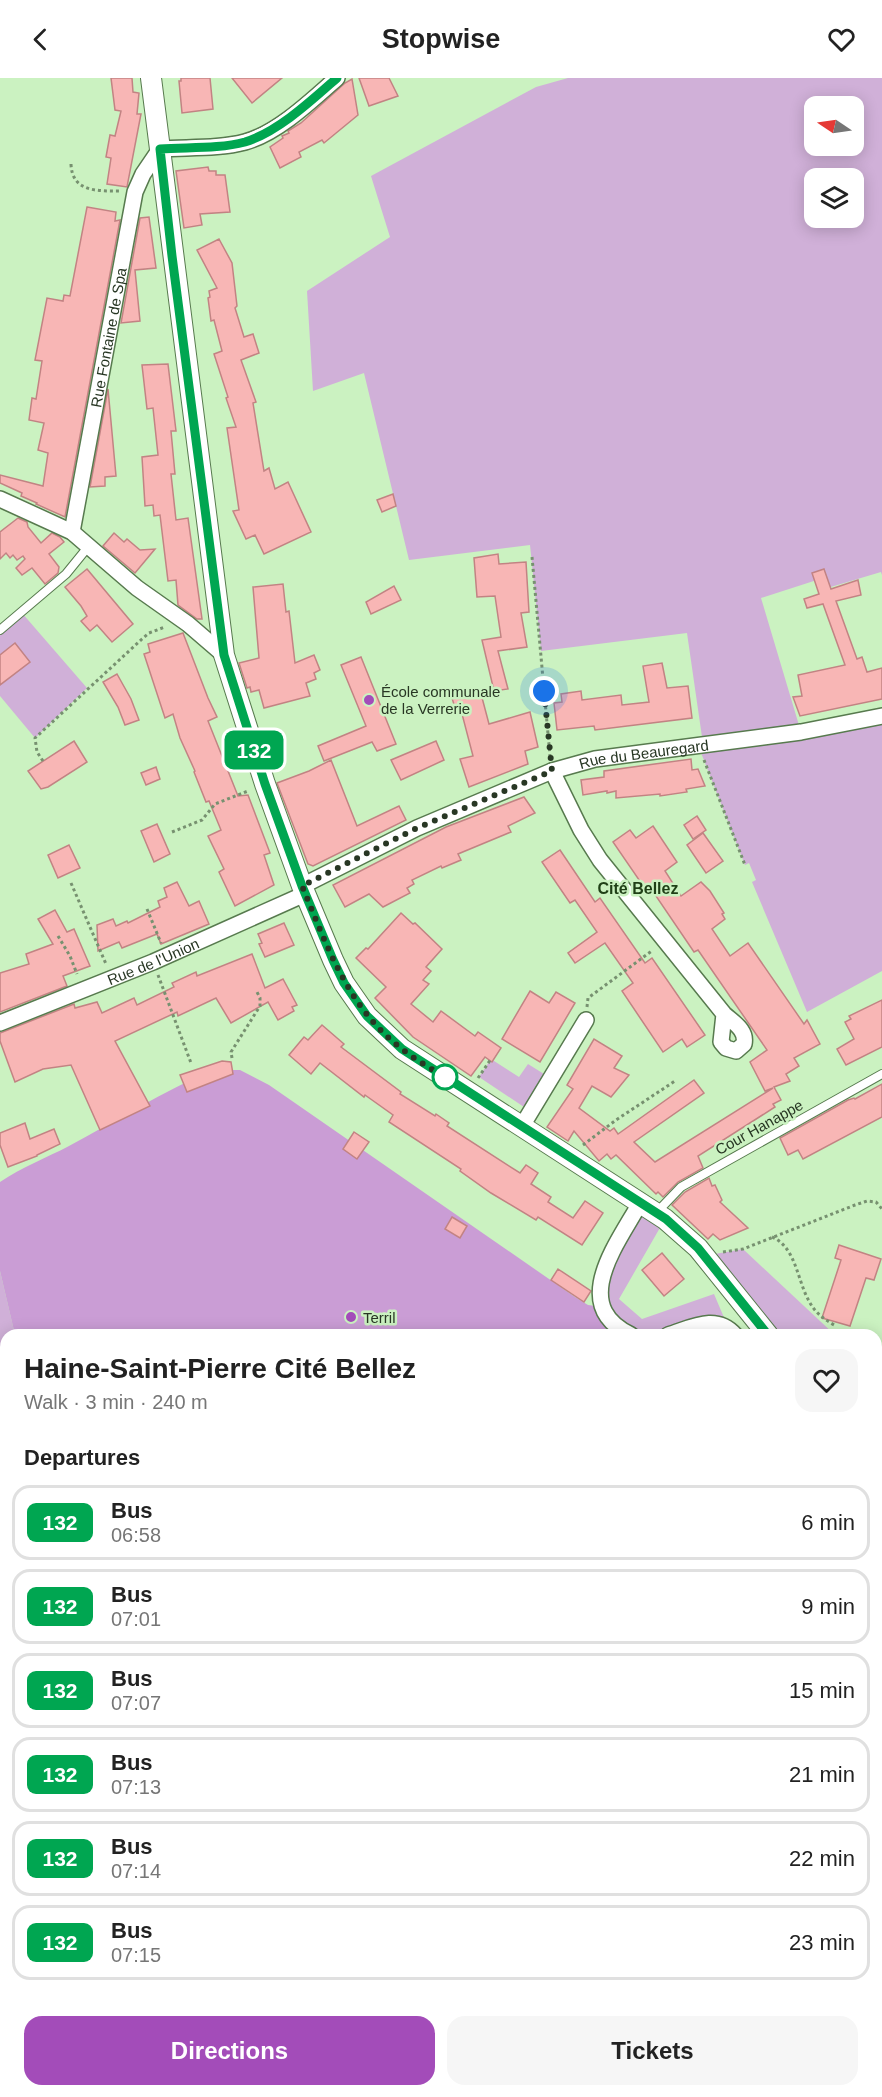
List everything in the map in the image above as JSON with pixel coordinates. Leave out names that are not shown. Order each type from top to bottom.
[{"type":"street","points":[[152,78],[172,256],[224,655],[265,784],[303,890],[344,983],[367,1016],[402,1049],[674,1226],[704,1256],[763,1329]]},
{"type":"street","points":[[160,149],[238,144],[258,137],[270,131],[316,97],[337,78]]},
{"type":"street","name":"Rue Fontaine de Spa","points":[[72,532],[135,192],[143,174],[160,149]]},
{"type":"street","points":[[0,499],[72,532],[137,588],[186,622],[224,655]]},
{"type":"street","name":"Rue du Beauregard","points":[[303,890],[417,828],[552,771],[595,759],[801,732],[875,718]]},
{"type":"street","points":[[552,771],[590,846],[724,1014]]},
{"type":"street","name":"Rue de l'Union","points":[[0,1023],[159,959],[303,890]]},
{"type":"street","points":[[522,1126],[586,1020]]},
{"type":"street","points":[[620,1329],[610,1321],[603,1307],[599,1285],[605,1265],[648,1208]]},
{"type":"street","points":[[688,1329],[707,1323],[716,1323],[730,1329]]},
{"type":"lane","points":[[0,630],[66,574],[88,547]]},
{"type":"lane","name":"Cour Hanappe","points":[[648,1208],[681,1187],[882,1074]]},
{"type":"path","points":[[71,164],[72,172],[83,186],[99,191],[122,191]]},
{"type":"path","points":[[532,557],[552,771]]},
{"type":"path","points":[[43,761],[37,752],[35,738],[149,633],[186,622]]},
{"type":"path","points":[[698,745],[745,865]]},
{"type":"path","points":[[172,832],[202,820],[215,804],[265,784]]},
{"type":"path","points":[[72,883],[112,978]]},
{"type":"path","points":[[147,909],[159,959],[191,1063]]},
{"type":"path","points":[[58,936],[70,956],[83,990]]},
{"type":"path","points":[[586,1020],[588,998],[665,941]]},
{"type":"path","points":[[232,1058],[231,1052],[260,1006],[260,998],[256,990]]},
{"type":"path","points":[[573,1160],[584,1144],[675,1081]]},
{"type":"path","points":[[704,1256],[743,1249],[855,1204],[876,1202],[882,1209]]},
{"type":"path","points":[[772,1238],[781,1241],[786,1246],[809,1301],[816,1312],[836,1326]]},
{"type":"shaded area","points":[[568,78],[882,78],[882,575],[881,572],[824,589],[820,579],[761,598],[801,732],[882,716],[882,971],[807,1012],[752,882],[756,880],[749,863],[745,865],[698,745],[703,744],[687,633],[541,651],[530,545],[409,560],[364,373],[313,391],[307,291],[390,237],[371,176],[536,87]]},
{"type":"shaded area","points":[[22,613],[87,688],[35,738],[0,696],[0,630]]},
{"type":"shaded area","points":[[491,1059],[519,1077],[528,1064],[544,1074],[524,1107],[479,1077]]},
{"type":"shaded area","points":[[212,1070],[240,1070],[269,1085],[575,1297],[588,1305],[603,1307],[619,1329],[14,1329],[0,1271],[0,1182]]},
{"type":"shaded area","points":[[640,1203],[665,1219],[619,1299],[642,1319],[714,1294],[728,1327],[626,1329],[600,1296]]},
{"type":"shaded area","points":[[743,1249],[829,1329],[764,1329],[704,1256]]},
{"type":"shaded area","points":[[0,1271],[14,1329],[0,1329]]},
{"type":"building","points":[[111,78],[132,78],[133,92],[139,93],[137,114],[141,114],[127,187],[107,184],[111,158],[106,157],[110,135],[115,136],[121,111],[115,110]]},
{"type":"building","points":[[181,78],[210,78],[213,109],[182,113],[179,81]]},
{"type":"building","points":[[232,78],[282,78],[252,103]]},
{"type":"building","points":[[359,78],[389,78],[398,96],[369,106]]},
{"type":"building","points":[[352,79],[358,115],[324,143],[322,140],[299,152],[301,157],[280,168],[270,147]]},
{"type":"building","points":[[208,167],[209,171],[216,171],[216,175],[225,175],[230,212],[200,214],[202,225],[184,228],[176,171]]},
{"type":"building","points":[[87,207],[116,212],[115,221],[120,220],[65,517],[36,504],[21,496],[22,493],[0,483],[0,475],[43,486],[48,453],[38,450],[44,423],[29,420],[32,398],[36,399],[42,361],[35,360],[47,298],[63,301],[64,295],[70,296]]},
{"type":"building","points":[[149,217],[156,268],[135,270],[140,321],[121,323],[140,218]]},
{"type":"building","points":[[219,239],[232,263],[237,306],[235,308],[244,337],[253,334],[259,353],[241,360],[256,402],[253,403],[264,471],[269,468],[275,489],[288,482],[311,532],[264,554],[255,535],[246,539],[233,511],[239,510],[227,428],[236,427],[214,354],[222,351],[214,320],[211,321],[208,298],[210,297],[209,291],[217,288],[197,250]]},
{"type":"building","points":[[168,364],[176,431],[171,431],[175,474],[171,474],[176,520],[188,518],[202,619],[197,619],[178,605],[176,580],[168,581],[160,515],[154,516],[153,505],[145,506],[142,457],[158,455],[153,408],[147,409],[142,365]]},
{"type":"building","points":[[108,389],[116,476],[105,477],[105,486],[90,487]]},
{"type":"building","points":[[393,494],[396,506],[382,512],[377,500]]},
{"type":"building","points":[[18,518],[27,522],[28,527],[41,543],[52,533],[64,542],[49,554],[59,567],[58,573],[45,584],[32,568],[22,575],[16,568],[25,559],[23,556],[17,560],[13,555],[10,558],[6,553],[0,559],[0,532]]},
{"type":"building","points":[[114,533],[124,542],[127,539],[140,550],[155,549],[135,573],[103,546]]},
{"type":"building","points":[[498,554],[499,564],[526,562],[529,612],[521,613],[527,647],[498,651],[508,689],[494,691],[482,640],[501,637],[495,596],[477,597],[474,558]]},
{"type":"building","points":[[87,569],[133,624],[112,642],[97,625],[90,631],[81,621],[87,616],[65,587]]},
{"type":"building","points":[[824,569],[831,589],[858,580],[861,595],[836,601],[857,659],[862,657],[867,672],[882,668],[882,699],[800,716],[793,697],[802,696],[798,675],[845,665],[823,604],[807,608],[804,599],[819,594],[812,573]]},
{"type":"building","points":[[283,584],[286,612],[289,611],[295,663],[314,655],[320,670],[314,673],[316,679],[306,683],[310,696],[264,708],[259,690],[251,692],[250,687],[247,688],[239,663],[259,658],[253,587]]},
{"type":"building","points":[[394,586],[401,600],[371,614],[366,602]]},
{"type":"building","points":[[183,633],[217,717],[208,721],[238,796],[248,795],[270,853],[264,855],[274,885],[235,906],[219,872],[224,869],[208,836],[221,830],[209,801],[206,802],[180,738],[173,714],[165,718],[144,654],[150,652],[148,644]]},
{"type":"building","points":[[15,643],[30,662],[0,685],[0,655]]},
{"type":"building","points":[[361,657],[396,744],[377,751],[372,742],[324,761],[318,746],[366,726],[341,665]]},
{"type":"building","points":[[662,663],[667,688],[688,686],[692,718],[595,730],[594,726],[557,730],[554,703],[562,702],[561,694],[581,691],[582,700],[621,695],[622,705],[649,702],[643,666]]},
{"type":"building","points":[[117,674],[131,699],[139,720],[125,725],[118,707],[103,682]]},
{"type":"building","points":[[480,690],[489,724],[530,712],[538,747],[525,751],[528,764],[469,787],[460,759],[473,756],[461,710],[456,711],[452,698]]},
{"type":"building","points":[[74,741],[87,762],[48,787],[41,789],[28,771]]},
{"type":"building","points":[[436,741],[444,760],[401,780],[391,760]]},
{"type":"building","points":[[691,759],[692,770],[698,769],[705,786],[686,789],[687,792],[660,796],[660,794],[616,798],[616,791],[583,795],[581,780],[604,777],[604,771]]},
{"type":"building","points":[[331,760],[357,826],[399,806],[406,820],[313,866],[308,864],[277,783]]},
{"type":"building","points":[[156,767],[160,779],[146,785],[141,773]]},
{"type":"building","points":[[524,797],[535,813],[508,826],[511,832],[458,854],[461,860],[442,868],[441,866],[412,880],[414,884],[407,888],[410,893],[383,907],[369,894],[345,907],[333,885],[446,827]]},
{"type":"building","points":[[697,816],[706,830],[693,839],[684,825]]},
{"type":"building","points":[[157,824],[170,854],[154,862],[141,831]]},
{"type":"building","points":[[653,826],[677,862],[665,871],[681,896],[701,882],[710,891],[724,913],[722,914],[725,919],[712,929],[730,956],[748,943],[804,1024],[807,1020],[820,1044],[794,1058],[799,1066],[786,1074],[790,1081],[774,1087],[781,1100],[773,1104],[775,1107],[698,1156],[703,1168],[678,1182],[663,1197],[658,1192],[656,1194],[616,1155],[611,1159],[607,1154],[599,1161],[574,1131],[568,1141],[547,1127],[573,1089],[567,1085],[594,1039],[622,1056],[614,1068],[629,1075],[611,1097],[592,1086],[579,1108],[610,1131],[614,1128],[618,1134],[694,1080],[704,1093],[634,1142],[655,1162],[773,1088],[765,1091],[750,1062],[767,1050],[698,950],[694,952],[652,890],[648,893],[613,842],[630,830],[636,838]]},
{"type":"building","points":[[703,833],[723,861],[706,873],[687,845]]},
{"type":"building","points":[[69,845],[80,868],[58,878],[48,855]]},
{"type":"building","points":[[560,850],[595,902],[600,898],[645,963],[652,958],[705,1035],[687,1047],[682,1039],[663,1052],[622,991],[633,983],[605,943],[575,963],[568,953],[597,932],[575,900],[570,903],[542,862]]},
{"type":"building","points":[[177,882],[189,906],[199,901],[209,924],[161,944],[157,934],[122,948],[119,942],[98,951],[97,925],[113,919],[116,926],[127,921],[128,923],[160,907],[158,901],[167,897],[164,888]]},
{"type":"building","points":[[55,910],[67,932],[74,929],[90,966],[63,976],[67,986],[0,1012],[0,973],[29,964],[26,954],[53,944],[38,919]]},
{"type":"building","points":[[401,913],[442,949],[426,967],[431,971],[423,980],[429,984],[411,1004],[433,1022],[441,1011],[475,1036],[478,1032],[501,1048],[492,1062],[485,1057],[471,1076],[413,1037],[375,998],[386,987],[356,958],[366,948],[368,949]]},
{"type":"building","points":[[284,923],[294,945],[265,957],[259,944],[262,943],[258,934]]},
{"type":"building","points":[[252,954],[265,988],[283,979],[297,1005],[292,1007],[294,1011],[278,1020],[268,1002],[231,1023],[216,998],[178,1016],[177,1012],[115,1041],[150,1106],[100,1130],[71,1065],[43,1069],[15,1082],[0,1041],[0,1033],[74,1004],[75,1008],[97,1002],[102,1013],[134,998],[137,1005],[174,987],[172,983],[196,972],[197,976]]},
{"type":"building","points":[[530,991],[549,1003],[556,992],[575,1003],[540,1062],[502,1039]]},
{"type":"building","points":[[882,1000],[882,1047],[846,1065],[837,1049],[854,1039],[845,1022],[851,1019],[849,1016]]},
{"type":"building","points":[[322,1025],[344,1044],[341,1047],[401,1092],[400,1094],[435,1116],[436,1114],[449,1123],[447,1126],[520,1173],[526,1165],[538,1173],[531,1184],[551,1197],[548,1202],[573,1218],[585,1201],[603,1213],[582,1245],[538,1217],[536,1220],[491,1193],[460,1171],[461,1169],[389,1122],[393,1115],[365,1095],[364,1097],[320,1063],[311,1074],[289,1055],[304,1037],[308,1040]]},
{"type":"building","points":[[222,1061],[231,1062],[233,1074],[187,1092],[180,1075]]},
{"type":"building","points":[[882,1084],[882,1117],[803,1159],[798,1150],[788,1155],[780,1138]]},
{"type":"building","points":[[25,1123],[30,1139],[54,1129],[60,1144],[8,1167],[0,1145],[0,1133]]},
{"type":"building","points":[[354,1132],[369,1142],[357,1159],[343,1149]]},
{"type":"building","points":[[709,1178],[722,1200],[720,1202],[748,1228],[720,1240],[713,1234],[708,1239],[672,1205],[685,1192]]},
{"type":"building","points":[[452,1217],[467,1226],[460,1238],[445,1229]]},
{"type":"building","points":[[839,1245],[881,1259],[874,1280],[866,1278],[850,1326],[822,1318],[841,1260],[835,1258]]},
{"type":"building","points":[[662,1253],[684,1279],[664,1296],[642,1270]]},
{"type":"building","points":[[558,1269],[591,1291],[584,1302],[551,1280]]},
{"type":"bus line","name":"132","points":[[337,78],[316,97],[270,131],[258,137],[238,144],[160,149],[224,655],[265,784],[302,886],[333,960],[344,983],[367,1016],[402,1049],[666,1219],[698,1248],[764,1329]]},
{"type":"place","name":"École communale de la Verrerie","points":[[369,700]]},
{"type":"place","name":"Terril","points":[[351,1317]]},
{"type":"district","name":"Cité Bellez","points":[[638,888]]},
{"type":"route","points":[[445,1077],[452,1082],[402,1049],[379,1029],[357,1003],[333,960],[302,886],[417,828],[552,771],[544,691]]}]
